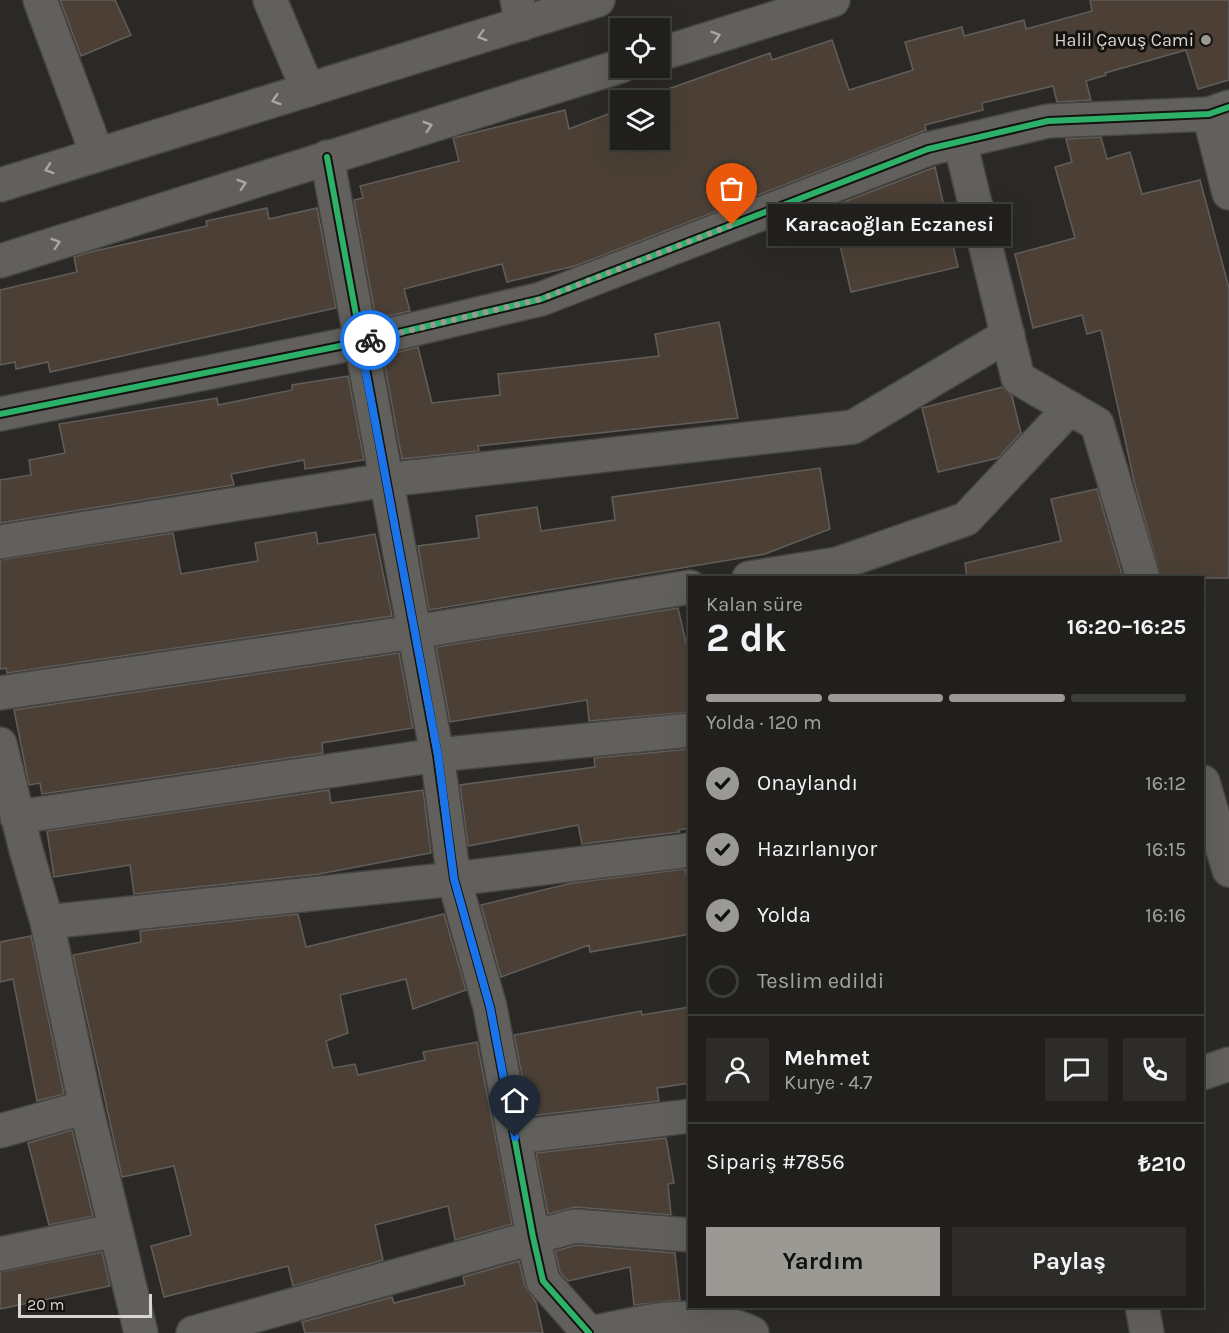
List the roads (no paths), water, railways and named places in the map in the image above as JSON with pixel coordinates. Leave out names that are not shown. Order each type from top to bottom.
[{"type":"street","points":[[40,0],[97,154]]},
{"type":"street","points":[[270,0],[308,90]]},
{"type":"street","points":[[0,185],[308,90],[519,12],[598,0]]},
{"type":"street","points":[[670,51],[833,0]]},
{"type":"street","points":[[0,261],[610,69]]},
{"type":"street","points":[[0,414],[360,342],[541,299],[928,149],[1048,121],[1219,110],[1229,194]]},
{"type":"street","points":[[960,142],[1018,378],[1097,424],[1142,576]]},
{"type":"street","points":[[327,157],[438,755],[454,879],[490,1007],[543,1281],[590,1333],[652,1321],[693,1317],[732,1324],[752,1333]]},
{"type":"street","points":[[0,542],[386,480],[853,427],[1008,335]]},
{"type":"street","points":[[762,576],[837,564],[966,519],[1070,408]]},
{"type":"street","points":[[0,693],[414,632],[688,587]]},
{"type":"street","points":[[17,817],[438,755],[688,730]]},
{"type":"street","points":[[0,744],[17,817],[13,853],[47,922],[86,1107],[141,1333]]},
{"type":"street","points":[[1204,785],[1229,870]]},
{"type":"street","points":[[47,922],[454,879],[688,850]]},
{"type":"street","points":[[1204,1073],[1229,1064]]},
{"type":"street","points":[[0,1131],[86,1107]]},
{"type":"street","points":[[515,1137],[688,1116]]},
{"type":"street","points":[[193,1333],[574,1226],[688,1235]]},
{"type":"street","points":[[0,1254],[116,1230]]},
{"type":"street","points":[[1142,1308],[1147,1333]]},
{"type":"place","name":"Halil Çavuş Cami","points":[[1206,40]]},
{"type":"place","name":"Karacaoğlan Eczanesi","points":[[732,225]]}]
